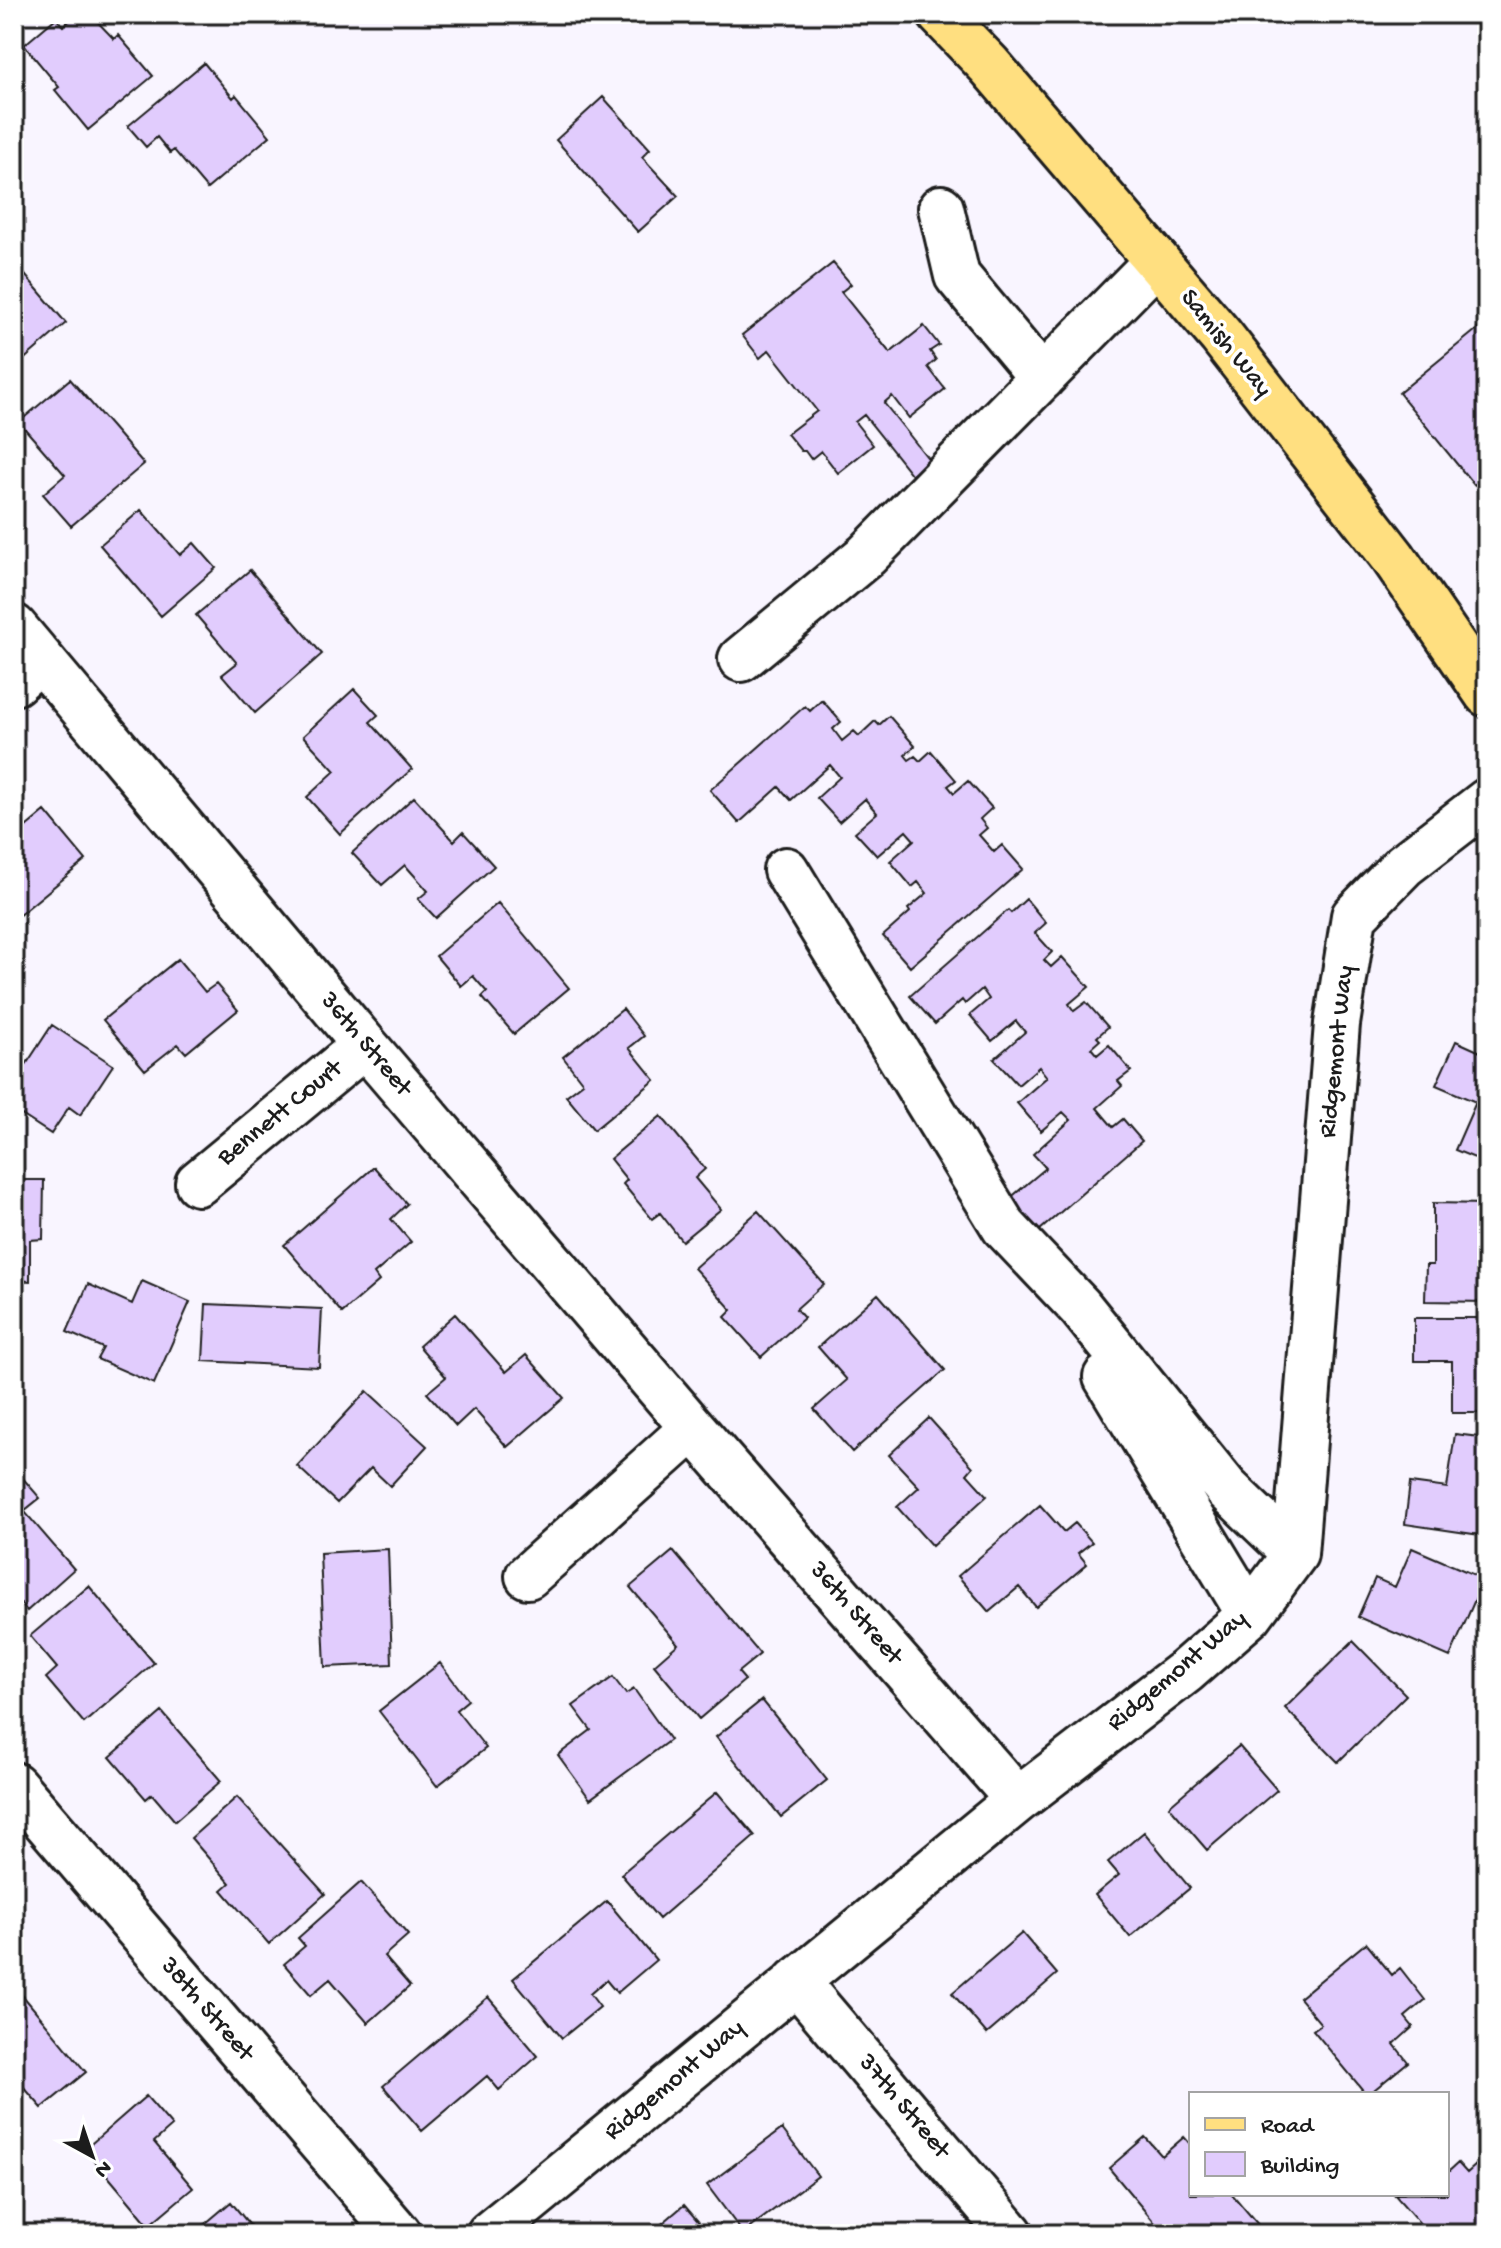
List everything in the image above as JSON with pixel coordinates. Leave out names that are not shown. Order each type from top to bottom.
[{"type":"main road","name":"Samish Way","points":[[940,14],[989,65],[1221,336],[1393,557],[1487,694]]},
{"type":"street","points":[[941,208],[957,276],[1042,378]]},
{"type":"street","points":[[741,659],[867,555],[1157,261]]},
{"type":"street","name":"36th Street","points":[[23,656],[365,1045],[693,1428],[1018,1800]]},
{"type":"street","name":"Ridgemont Way","points":[[489,2234],[1018,1800],[1186,1671],[1250,1615],[1295,1554],[1337,1024],[1354,916],[1404,865],[1487,801]]},
{"type":"street","points":[[786,870],[1004,1227],[1080,1307],[1226,1488],[1295,1554]]},
{"type":"street","name":"Bennett Court","points":[[198,1183],[365,1045]]},
{"type":"street","points":[[1080,1307],[1096,1360],[1250,1615]]},
{"type":"street","points":[[528,1576],[693,1428]]},
{"type":"street","name":"38th Street","points":[[22,1811],[399,2234]]},
{"type":"street","name":"37th Street","points":[[796,1981],[1011,2234]]},
{"type":"building","points":[[78,14],[90,14],[114,39],[118,35],[153,76],[88,130],[55,90],[59,87],[24,45],[56,18],[63,26]]},
{"type":"building","points":[[204,63],[270,136],[207,189],[174,150],[170,153],[157,137],[146,147],[128,126]]},
{"type":"building","points":[[603,97],[650,149],[642,157],[678,196],[638,232],[556,140]]},
{"type":"building","points":[[14,262],[66,323],[14,368]]},
{"type":"building","points":[[833,263],[851,284],[841,292],[890,353],[924,326],[939,345],[930,351],[936,360],[928,367],[945,389],[909,418],[892,396],[884,403],[930,461],[912,475],[864,415],[855,422],[873,445],[838,473],[821,451],[811,459],[805,451],[801,451],[787,434],[817,411],[769,350],[760,358],[742,335]]},
{"type":"building","points":[[1487,321],[1487,475],[1474,485],[1399,393]]},
{"type":"building","points":[[70,379],[144,464],[71,526],[43,494],[65,475],[19,422]]},
{"type":"building","points":[[141,510],[180,555],[194,543],[216,568],[161,616],[100,545]]},
{"type":"building","points":[[250,570],[322,654],[255,713],[222,675],[237,663],[196,615]]},
{"type":"building","points":[[354,689],[378,715],[370,722],[412,769],[340,834],[307,797],[335,771],[303,736]]},
{"type":"building","points":[[822,700],[841,722],[833,729],[842,741],[854,731],[859,736],[875,721],[879,725],[889,716],[915,746],[905,755],[909,760],[915,756],[920,761],[931,751],[956,780],[948,786],[954,793],[968,781],[992,808],[980,819],[987,828],[979,835],[994,852],[1002,845],[1023,869],[910,967],[883,936],[927,893],[918,882],[912,887],[890,861],[914,840],[906,831],[877,856],[855,832],[877,813],[865,799],[839,822],[817,798],[840,777],[830,765],[791,800],[779,787],[739,823],[710,790],[805,706],[810,711]]},
{"type":"building","points":[[414,797],[454,841],[463,832],[494,866],[436,918],[418,899],[428,891],[405,865],[382,885],[352,853]]},
{"type":"building","points":[[45,811],[86,860],[18,916],[14,911],[14,837]]},
{"type":"building","points":[[1026,899],[1046,923],[1035,933],[1052,952],[1044,960],[1051,967],[1062,957],[1089,987],[1069,1004],[1074,1011],[1086,1002],[1108,1027],[1091,1048],[1097,1055],[1109,1045],[1131,1071],[1118,1081],[1122,1086],[1097,1108],[1113,1127],[1123,1119],[1142,1141],[1032,1237],[1003,1204],[1046,1168],[1033,1154],[1071,1120],[1063,1112],[1041,1131],[1017,1103],[1047,1077],[1039,1067],[1018,1085],[994,1059],[1025,1032],[1016,1021],[992,1041],[970,1015],[989,999],[982,989],[965,1004],[962,1000],[935,1024],[910,996],[1008,910],[1011,913]]},
{"type":"building","points":[[498,903],[569,988],[514,1034],[482,997],[487,992],[473,976],[461,986],[436,956]]},
{"type":"building","points":[[178,959],[205,992],[216,984],[238,1010],[186,1053],[178,1044],[145,1070],[103,1020]]},
{"type":"building","points":[[623,1009],[644,1036],[629,1048],[655,1080],[594,1130],[566,1096],[583,1083],[563,1057]]},
{"type":"building","points":[[52,1025],[113,1065],[80,1115],[69,1107],[51,1134],[14,1110],[14,1083]]},
{"type":"building","points":[[1456,1041],[1487,1055],[1487,1163],[1455,1150],[1476,1102],[1436,1085]]},
{"type":"building","points":[[661,1116],[705,1169],[695,1178],[721,1209],[682,1241],[660,1213],[652,1219],[623,1184],[627,1180],[610,1159]]},
{"type":"building","points":[[374,1167],[407,1204],[391,1219],[411,1242],[374,1274],[379,1281],[342,1313],[284,1245]]},
{"type":"building","points":[[14,1180],[44,1180],[43,1239],[30,1240],[30,1281],[14,1280]]},
{"type":"building","points":[[1433,1203],[1487,1204],[1487,1302],[1425,1301],[1426,1265],[1433,1265]]},
{"type":"building","points":[[758,1211],[824,1284],[796,1309],[804,1318],[761,1357],[725,1317],[732,1310],[694,1268]]},
{"type":"building","points":[[142,1281],[190,1302],[154,1384],[97,1359],[103,1348],[67,1332],[88,1284],[132,1304]]},
{"type":"building","points":[[878,1294],[945,1370],[852,1452],[814,1409],[847,1380],[818,1347]]},
{"type":"building","points":[[206,1304],[322,1309],[319,1367],[203,1361]]},
{"type":"building","points":[[455,1314],[506,1372],[526,1355],[564,1398],[507,1447],[474,1409],[456,1426],[427,1393],[446,1377],[419,1346]]},
{"type":"building","points":[[1414,1318],[1487,1318],[1487,1413],[1452,1413],[1452,1361],[1414,1361]]},
{"type":"building","points":[[367,1391],[427,1446],[390,1486],[371,1468],[337,1503],[297,1466]]},
{"type":"building","points":[[929,1418],[973,1467],[967,1474],[987,1496],[932,1546],[897,1507],[919,1487],[889,1455]]},
{"type":"building","points":[[1455,1434],[1487,1438],[1487,1536],[1405,1524],[1410,1483],[1447,1488]]},
{"type":"building","points":[[14,1468],[40,1498],[24,1511],[74,1569],[27,1611],[14,1596]]},
{"type":"building","points":[[1040,1505],[1064,1532],[1075,1523],[1092,1542],[1078,1553],[1087,1564],[1036,1607],[1019,1587],[989,1612],[958,1576]]},
{"type":"building","points":[[1412,1548],[1484,1579],[1450,1657],[1358,1617],[1375,1578],[1395,1587]]},
{"type":"building","points":[[388,1549],[392,1664],[325,1667],[320,1553]]},
{"type":"building","points":[[673,1551],[760,1654],[738,1672],[745,1680],[699,1719],[654,1665],[678,1644],[630,1587]]},
{"type":"building","points":[[89,1586],[154,1663],[84,1723],[46,1678],[57,1668],[30,1636]]},
{"type":"building","points":[[1353,1641],[1406,1695],[1338,1762],[1285,1708]]},
{"type":"building","points":[[440,1663],[468,1700],[456,1710],[486,1748],[437,1786],[379,1711]]},
{"type":"building","points":[[613,1677],[626,1694],[634,1689],[670,1740],[590,1799],[558,1755],[591,1730],[573,1706]]},
{"type":"building","points":[[762,1700],[827,1780],[781,1817],[716,1737]]},
{"type":"building","points":[[162,1712],[221,1781],[175,1821],[152,1794],[146,1799],[110,1757]]},
{"type":"building","points":[[1239,1746],[1277,1790],[1207,1850],[1169,1806]]},
{"type":"building","points":[[717,1792],[755,1836],[659,1919],[621,1874]]},
{"type":"building","points":[[237,1797],[325,1894],[269,1944],[222,1890],[230,1883],[191,1838]]},
{"type":"building","points":[[1144,1832],[1190,1888],[1130,1937],[1095,1895],[1119,1875],[1108,1862]]},
{"type":"building","points":[[361,1882],[408,1935],[384,1956],[410,1986],[368,2023],[330,1979],[311,1995],[284,1964],[305,1946],[298,1938]]},
{"type":"building","points":[[607,1901],[656,1960],[617,1993],[606,1980],[590,1994],[600,2007],[562,2038],[513,1979]]},
{"type":"building","points":[[1022,1933],[1057,1974],[987,2034],[952,1993]]},
{"type":"building","points":[[1366,1943],[1392,1975],[1400,1968],[1425,2000],[1405,2017],[1413,2027],[1394,2044],[1408,2062],[1371,2092],[1364,2092],[1313,2030],[1321,2024],[1299,1998]]},
{"type":"building","points":[[14,1985],[86,2072],[42,2108],[14,2076]]},
{"type":"building","points":[[488,1997],[538,2056],[499,2090],[487,2076],[422,2131],[383,2086]]},
{"type":"building","points":[[146,2096],[172,2126],[154,2142],[193,2188],[149,2225],[85,2149]]},
{"type":"building","points":[[782,2129],[818,2176],[743,2233],[707,2185]]},
{"type":"building","points":[[1145,2137],[1162,2156],[1184,2137],[1189,2143],[1189,2196],[1234,2196],[1266,2234],[1164,2234],[1109,2168]]},
{"type":"building","points":[[1487,2155],[1487,2234],[1429,2234],[1396,2196],[1449,2196],[1449,2171],[1458,2163],[1467,2173]]},
{"type":"building","points":[[231,2202],[257,2234],[193,2234]]},
{"type":"building","points":[[684,2205],[709,2234],[650,2234]]}]
